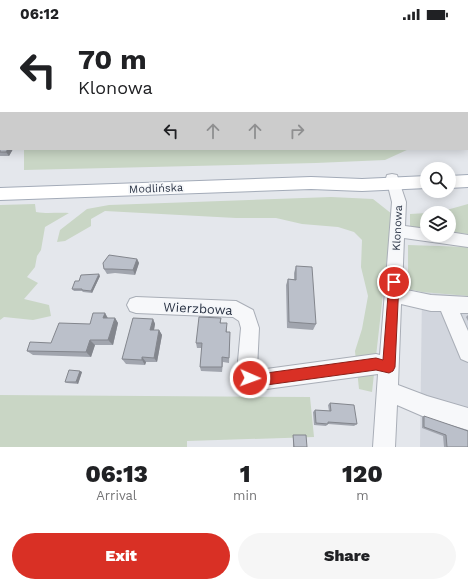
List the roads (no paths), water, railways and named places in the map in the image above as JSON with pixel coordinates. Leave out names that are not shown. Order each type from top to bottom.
[{"type":"main road","points":[[456,176],[468,175]]},
{"type":"main road","name":"Modlińska","points":[[0,194],[311,183],[362,185],[420,177]]},
{"type":"main road","name":"Modlińska","points":[[393,181],[420,182]]},
{"type":"main road","points":[[456,182],[468,181]]},
{"type":"street","name":"Klonowa","points":[[384,447],[398,231],[398,196],[393,181]]},
{"type":"street","points":[[398,231],[468,241]]},
{"type":"street","points":[[394,295],[431,303],[468,305]]},
{"type":"street","points":[[447,304],[468,352]]},
{"type":"street","name":"Wierzbowa","points":[[136,305],[236,309],[247,316],[250,328],[247,372],[250,378],[259,380],[376,364],[389,367]]},
{"type":"street","points":[[387,391],[427,407],[468,419]]}]
